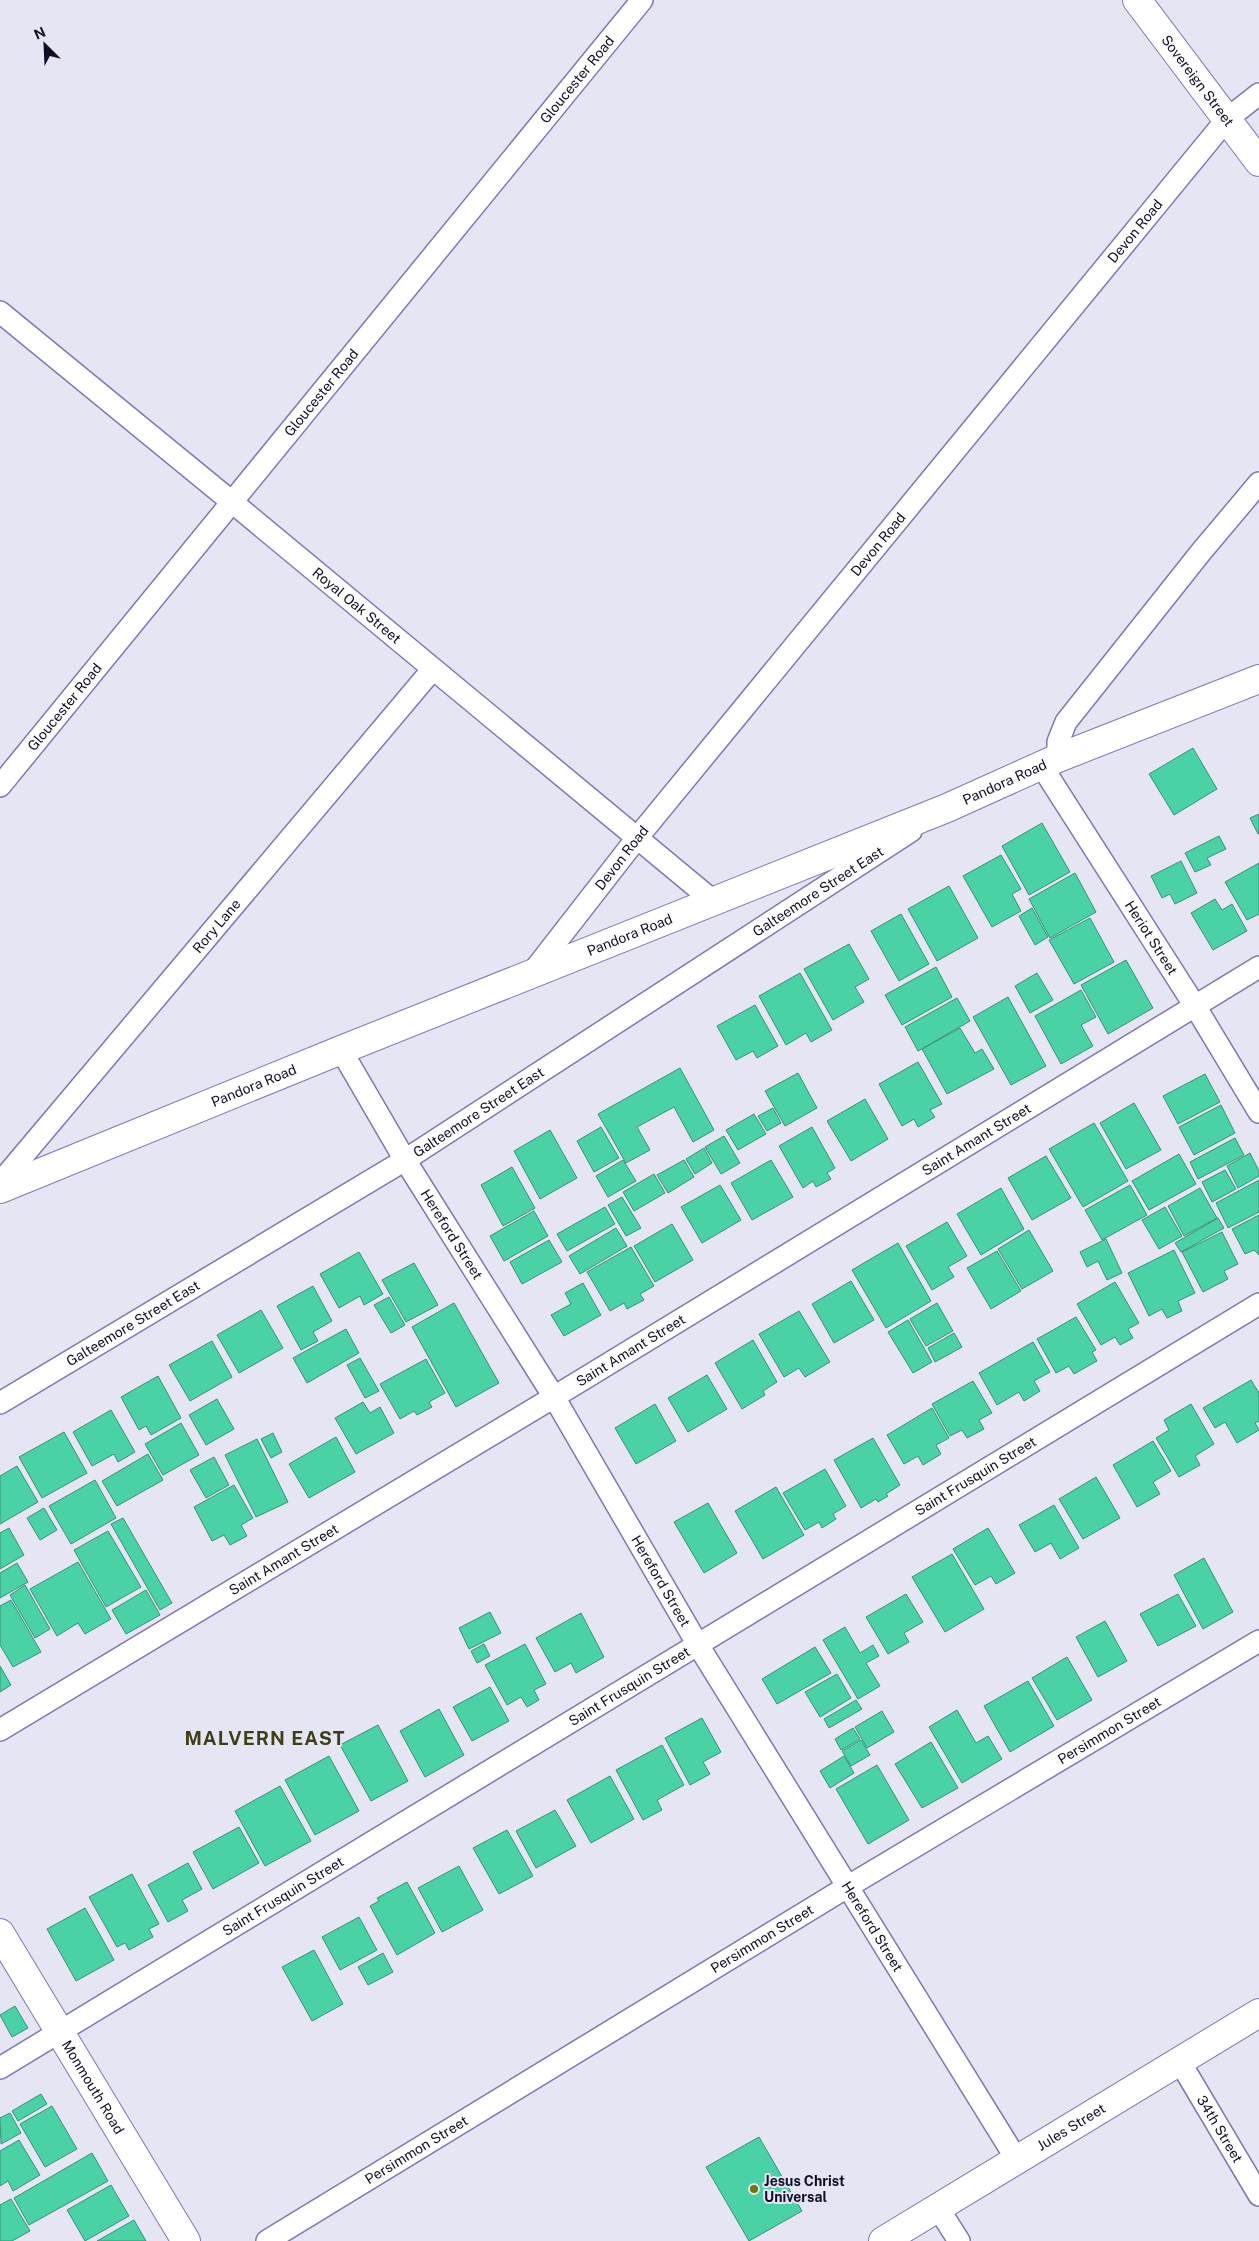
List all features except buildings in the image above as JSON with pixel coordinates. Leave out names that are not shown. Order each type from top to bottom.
[{"type":"street","name":"Gloucester Road","points":[[0,786],[642,0]]},
{"type":"street","name":"Sovereign Street","points":[[1137,0],[1259,162]]},
{"type":"street","name":"Devon Road","points":[[532,973],[636,838],[1228,119],[1259,94]]},
{"type":"street","name":"Royal Oak Street","points":[[0,312],[712,900]]},
{"type":"street","points":[[1050,762],[1066,722],[1201,552],[1259,483]]},
{"type":"street","name":"Rory Lane","points":[[0,1182],[432,670]]},
{"type":"street","name":"Pandora Road","points":[[0,1189],[712,900],[947,808],[1050,762],[1259,680]]},
{"type":"street","name":"Heriot Street","points":[[1050,762],[1259,1112]]},
{"type":"street","name":"Galteemore Street East","points":[[0,1403],[406,1160],[947,808]]},
{"type":"street","name":"Saint Amant Street","points":[[0,1730],[554,1397],[1259,967]]},
{"type":"street","name":"Hereford Street","points":[[341,1050],[406,1160],[554,1397],[698,1645],[1017,2160]]},
{"type":"street","name":"Saint Frusquin Street","points":[[0,2068],[1259,1304]]},
{"type":"street","name":"Persimmon Street","points":[[267,2241],[847,1887],[1259,1641]]},
{"type":"street","name":"Monmouth Road","points":[[0,1932],[58,2032],[186,2241]]},
{"type":"street","name":"Jules Street","points":[[883,2241],[1259,2013]]},
{"type":"street","name":"34th Street","points":[[1180,2062],[1259,2194]]},
{"type":"street","points":[[938,2208],[959,2241]]},
{"type":"place","name":"Jesus Christ Universal","points":[[754,2189]]},
{"type":"district","name":"MALVERN EAST","points":[[265,1738]]}]
